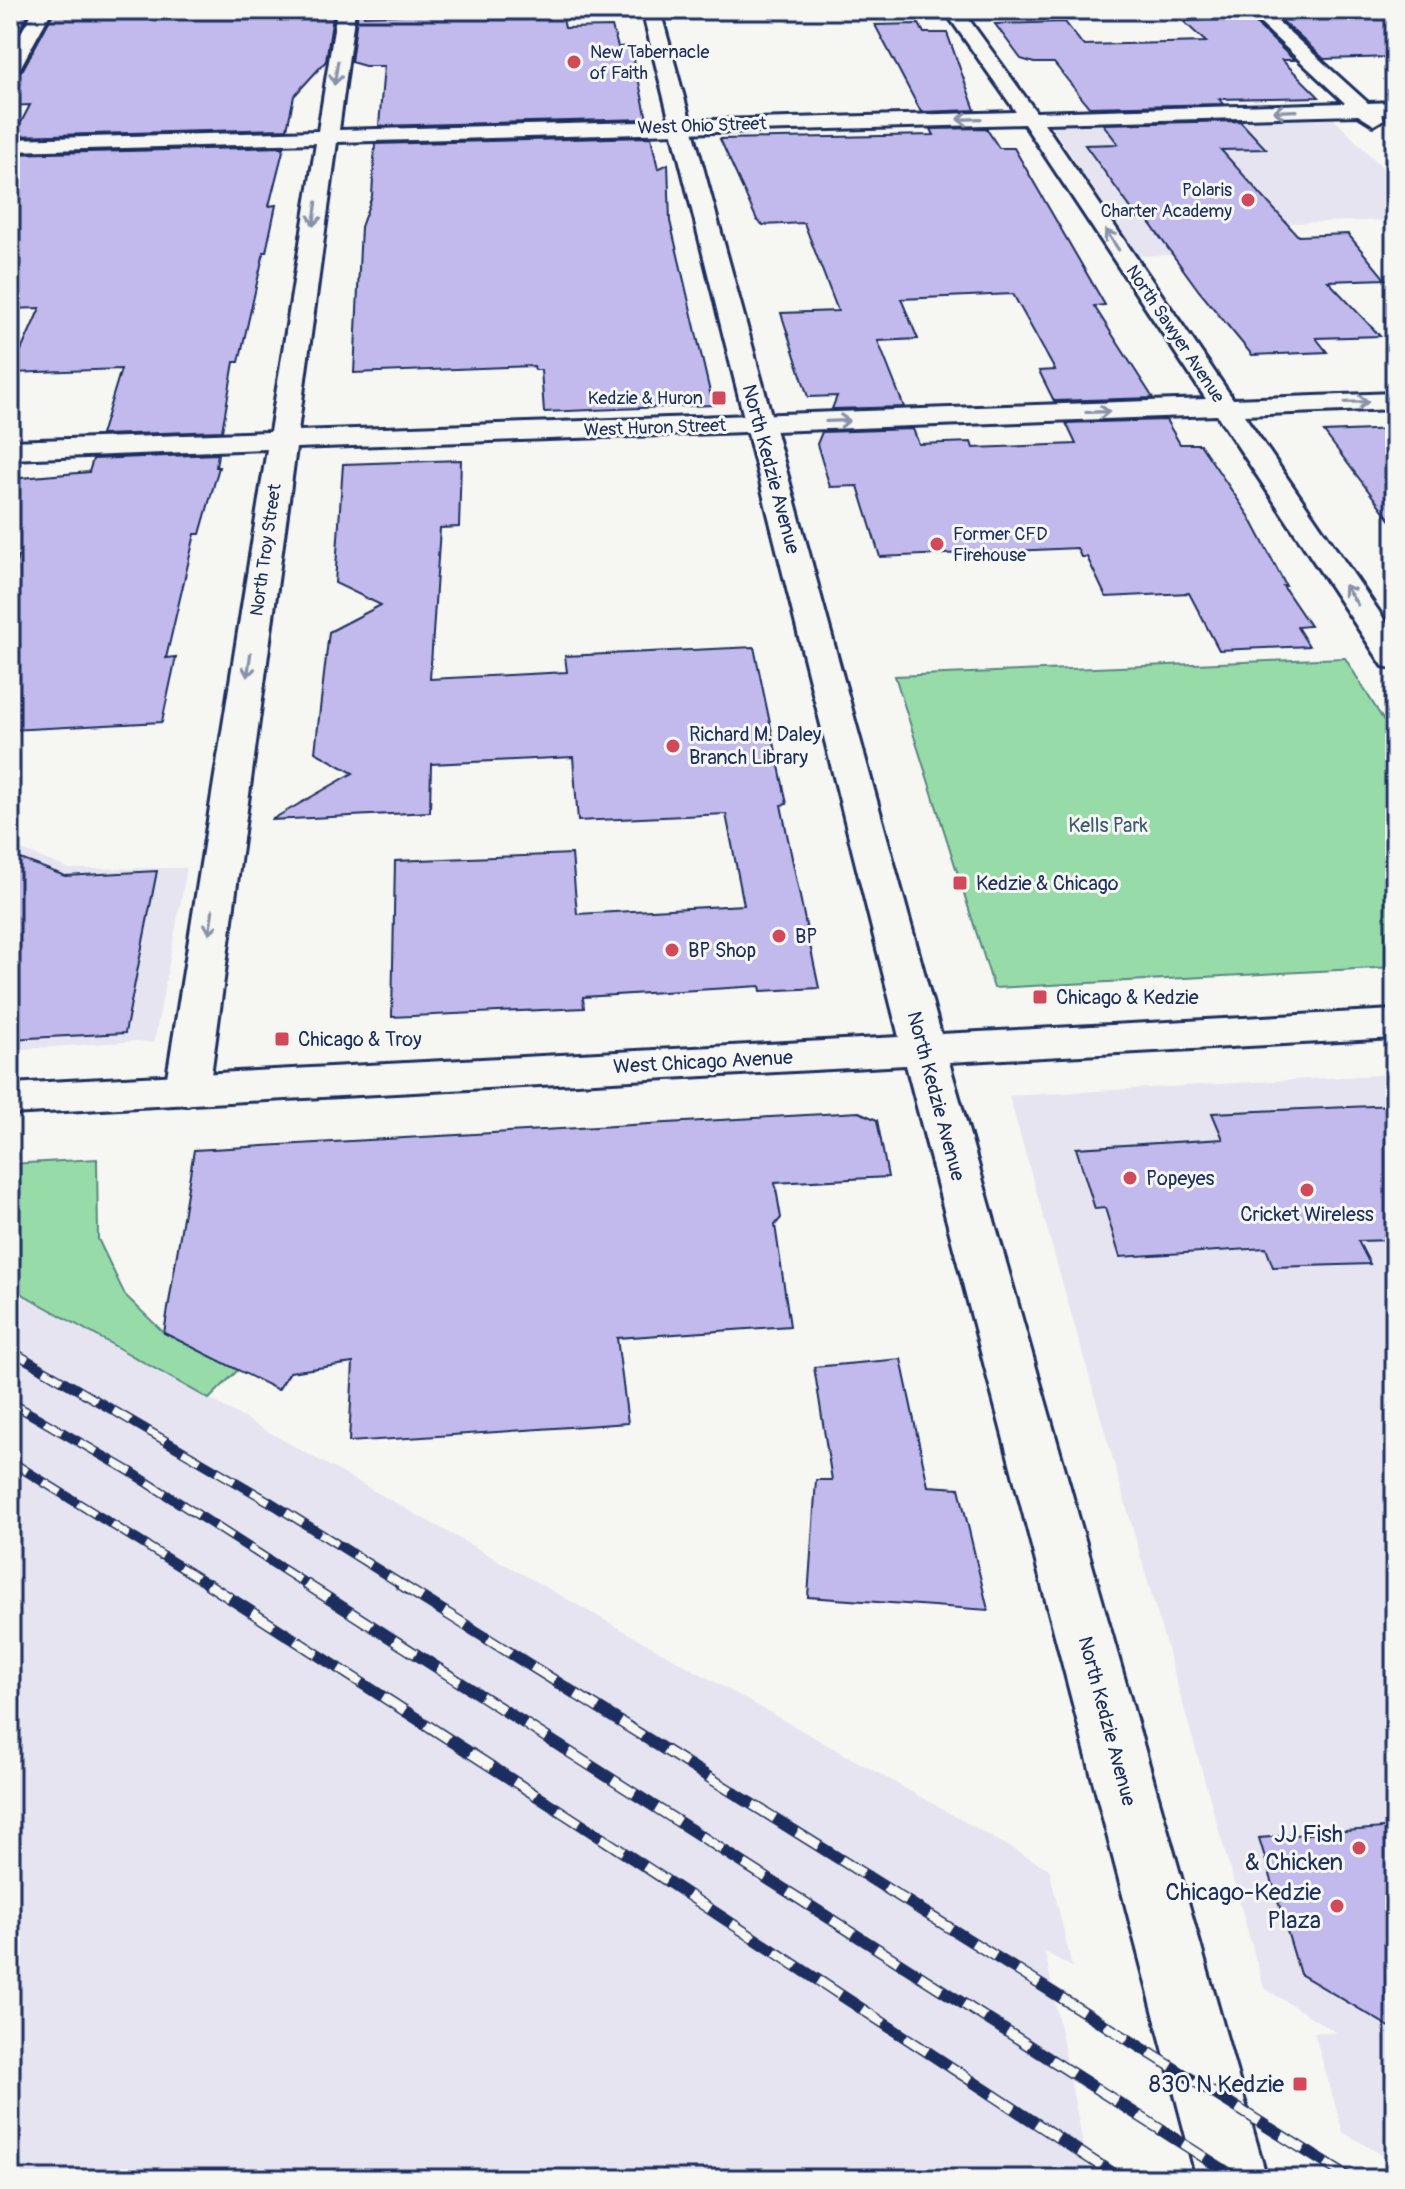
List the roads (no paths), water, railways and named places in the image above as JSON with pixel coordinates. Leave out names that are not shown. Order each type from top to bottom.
[{"type":"street","points":[[10,68],[43,10]]},
{"type":"street","name":"North Troy Street","points":[[187,1090],[346,10]]},
{"type":"street","name":"North Kedzie Avenue","points":[[651,10],[924,1051],[1232,2179]]},
{"type":"street","name":"North Sawyer Avenue","points":[[953,10],[1030,118],[1395,659]]},
{"type":"street","points":[[1255,10],[1385,129]]},
{"type":"street","name":"West Ohio Street","points":[[10,145],[1395,108]]},
{"type":"street","name":"West Huron Street","points":[[10,450],[1395,401]]},
{"type":"street","name":"West Chicago Avenue","points":[[10,1099],[1395,1024]]},
{"type":"railway","points":[[10,1350],[270,1502],[404,1586]]},
{"type":"railway","points":[[10,1402],[131,1472],[309,1586]]},
{"type":"railway","points":[[10,1461],[211,1586]]},
{"type":"railway","points":[[208,1584],[1121,2179]]},
{"type":"railway","points":[[306,1584],[1238,2179]]},
{"type":"railway","points":[[400,1584],[1351,2179]]},
{"type":"place","name":"New Tabernacle of Faith","points":[[574,62]]},
{"type":"place","name":"Polaris Charter Academy","points":[[1248,200]]},
{"type":"place","name":"Kedzie & Huron","points":[[719,398]]},
{"type":"place","name":"Former CFD Firehouse","points":[[937,544]]},
{"type":"place","name":"Richard M. Daley Branch Library","points":[[673,746]]},
{"type":"place","name":"Kedzie & Chicago","points":[[960,883]]},
{"type":"place","name":"BP","points":[[779,936]]},
{"type":"place","name":"BP Shop","points":[[672,950]]},
{"type":"place","name":"Chicago & Kedzie","points":[[1040,997]]},
{"type":"place","name":"Chicago & Troy","points":[[282,1039]]},
{"type":"place","name":"Popeyes","points":[[1130,1178]]},
{"type":"place","name":"Cricket Wireless","points":[[1307,1190]]},
{"type":"place","name":"JJ Fish & Chicken","points":[[1359,1848]]},
{"type":"place","name":"Chicago-Kedzie Plaza","points":[[1337,1906]]},
{"type":"place","name":"830 N Kedzie","points":[[1300,2084]]},
{"type":"park label","name":"Kells Park","points":[[1108,825]]}]
